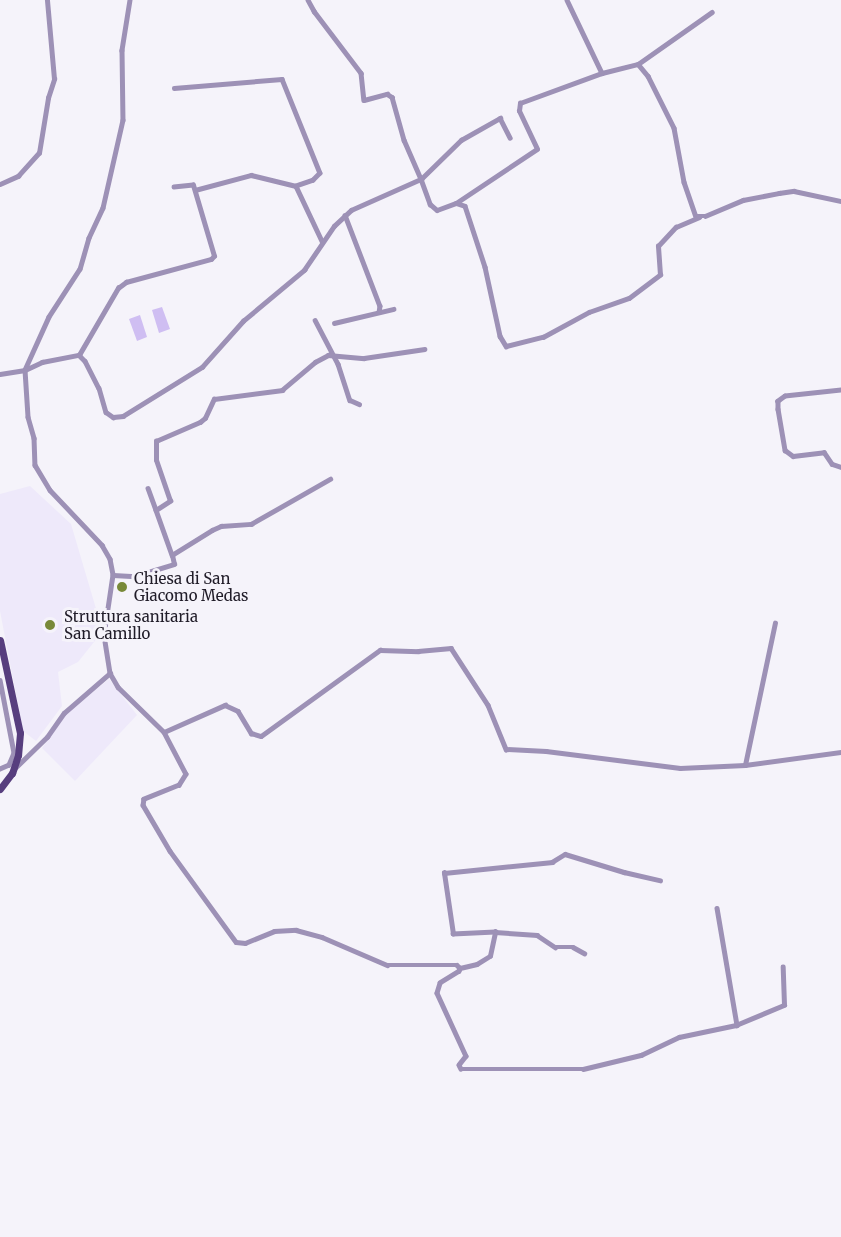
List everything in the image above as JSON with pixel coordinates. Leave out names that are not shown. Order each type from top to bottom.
[{"type":"main road","points":[[0,640],[20,732],[18,755],[12,771],[0,789]]},
{"type":"street","points":[[0,184],[18,176],[39,153],[48,98],[54,79],[47,0]]},
{"type":"street","points":[[130,0],[122,50],[123,120],[103,208],[89,238],[80,269],[49,316],[26,370],[28,417],[34,438],[35,465],[50,490],[102,545],[110,559],[113,575],[104,635],[110,673],[118,687],[164,732],[186,774],[179,785],[148,797],[143,805],[170,851],[236,942],[245,942],[274,931],[296,930],[322,937],[387,965],[457,965],[460,968]]},
{"type":"street","points":[[308,0],[314,12],[361,73],[364,100],[387,94],[392,97],[405,140],[430,204],[437,210],[456,202],[537,149],[519,111],[520,103],[602,73],[638,64],[712,12]]},
{"type":"street","points":[[567,0],[602,73]]},
{"type":"street","points":[[638,64],[648,76],[674,128],[684,182],[696,216],[699,217]]},
{"type":"street","points":[[174,88],[282,80],[320,173],[313,180],[296,186],[251,175],[195,190]]},
{"type":"street","points":[[79,355],[85,361],[99,388],[106,412],[113,417],[123,416],[202,368],[243,321],[304,270],[322,241],[351,210],[421,179],[461,140],[500,118],[510,138]]},
{"type":"street","points":[[0,374],[26,370],[42,362],[79,355],[118,288],[126,282],[211,259],[214,256],[195,190],[190,184],[174,187]]},
{"type":"street","points":[[296,186],[322,241]]},
{"type":"street","points":[[456,202],[465,206],[485,267],[500,336],[506,346],[543,336],[589,312],[629,298],[660,275],[658,246],[676,227],[699,217],[754,197],[794,191],[841,201]]},
{"type":"street","points":[[345,215],[380,306],[379,312]]},
{"type":"street","points":[[334,323],[393,309]]},
{"type":"street","points":[[315,320],[333,355],[350,400],[359,404]]},
{"type":"street","points":[[156,510],[170,501],[156,458],[156,441],[200,422],[205,418],[214,399],[282,390],[315,362],[328,355],[364,358],[424,349]]},
{"type":"street","points":[[841,390],[785,396],[778,401],[777,408],[784,450],[793,456],[824,452],[832,464],[841,467]]},
{"type":"street","points":[[172,555],[221,526],[251,524],[273,514],[295,497],[330,478]]},
{"type":"street","points":[[113,575],[135,576],[174,564],[148,488]]},
{"type":"street","points":[[746,765],[775,623]]},
{"type":"street","points":[[164,732],[225,705],[238,711],[251,733],[261,736],[380,651],[451,648],[488,705],[506,749],[539,753],[546,751],[680,768],[746,765],[841,752]]},
{"type":"street","points":[[12,771],[47,737],[64,713],[110,673]]},
{"type":"street","points":[[0,681],[14,753],[9,765],[0,769]]},
{"type":"street","points":[[584,953],[573,947],[555,947],[537,935],[495,932],[453,934],[444,873],[552,862],[565,854],[660,880]]},
{"type":"street","points":[[717,908],[737,1024]]},
{"type":"street","points":[[495,932],[490,956],[477,964],[460,968],[440,983],[437,993],[466,1056],[459,1065],[461,1069],[521,1067],[583,1069],[641,1055],[679,1037],[737,1024],[784,1005],[783,967]]},
{"type":"shaded area","points":[[162,307],[170,329],[159,333],[152,310]]},
{"type":"shaded area","points":[[140,315],[147,337],[137,341],[129,319]]},
{"type":"shaded area","name":"Struttura sanitaria San Camillo","points":[[30,486],[71,524],[97,612],[98,637],[78,662],[58,672],[62,706],[36,741],[23,731],[0,611],[0,494]]},
{"type":"shaded area","points":[[109,679],[137,715],[75,781],[42,748],[68,712]]},
{"type":"place","name":"Chiesa di San Giacomo Medas","points":[[122,587]]},
{"type":"place","name":"Struttura sanitaria San Camillo","points":[[50,625]]}]
